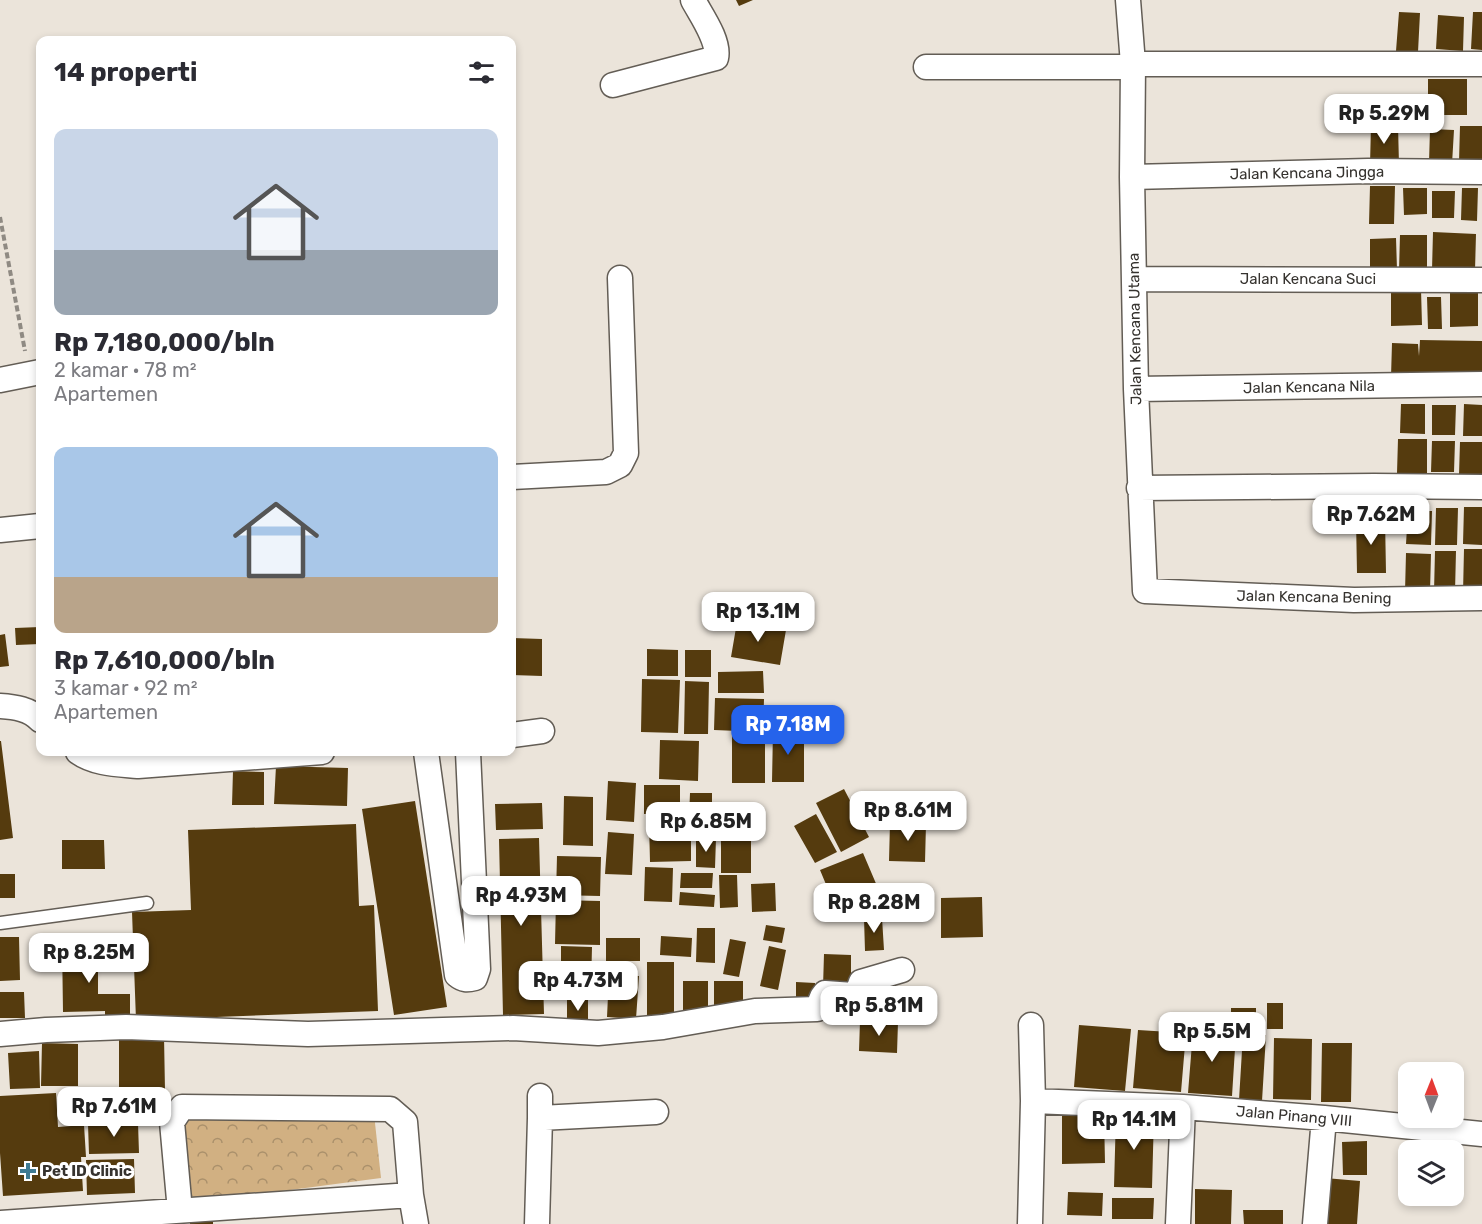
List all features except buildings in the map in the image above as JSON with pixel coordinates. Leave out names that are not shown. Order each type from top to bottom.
[{"type":"street","points":[[613,85],[716,58],[716,49],[710,30],[693,0]]},
{"type":"street","name":"Jalan Kencana Utama","points":[[1128,0],[1133,64],[1132,177],[1139,488],[1146,592]]},
{"type":"street","points":[[926,67],[1482,63]]},
{"type":"street","name":"Jalan Kencana Jingga","points":[[1132,177],[1368,171],[1482,172]]},
{"type":"street","points":[[516,477],[606,472],[620,465],[626,453],[620,278]]},
{"type":"street","name":"Jalan Kencana Suci","points":[[1134,279],[1482,280]]},
{"type":"street","points":[[0,380],[35,374]]},
{"type":"street","name":"Jalan Kencana Nila","points":[[1136,389],[1482,384]]},
{"type":"street","points":[[1139,488],[1482,487]]},
{"type":"street","points":[[0,530],[36,526]]},
{"type":"street","name":"Jalan Kencana Bening","points":[[1146,592],[1354,600],[1482,598]]},
{"type":"street","points":[[0,706],[16,707],[36,715]]},
{"type":"street","points":[[516,734],[542,731]]},
{"type":"street","points":[[84,756],[109,763],[138,766],[269,756]]},
{"type":"street","points":[[427,756],[457,975],[461,979],[468,980],[475,978],[478,969],[468,756]]},
{"type":"street","points":[[0,1034],[126,1027],[308,1034],[513,1028],[598,1034],[663,1027],[756,1011],[817,1009],[825,993],[853,995],[857,993],[861,982],[902,970]]},
{"type":"street","points":[[1029,1224],[1033,1101],[1031,1025]]},
{"type":"street","name":"Jalan Pinang VIII","points":[[1033,1101],[1183,1107],[1482,1134]]},
{"type":"street","points":[[180,1211],[172,1122],[182,1107],[390,1109],[405,1122],[411,1195],[416,1224]]},
{"type":"street","points":[[537,1224],[540,1107],[656,1112]]},
{"type":"street","points":[[1178,1224],[1183,1107]]},
{"type":"street","points":[[1315,1224],[1324,1118]]},
{"type":"street","points":[[0,1223],[411,1195]]},
{"type":"lane","points":[[0,923],[147,903]]},
{"type":"path","points":[[0,217],[35,374]]},
{"type":"green space","points":[[191,1114],[374,1114],[381,1178],[198,1202],[188,1192],[181,1126]]},
{"type":"place","name":"Pet ID Clinic","points":[[28,1171]]}]
